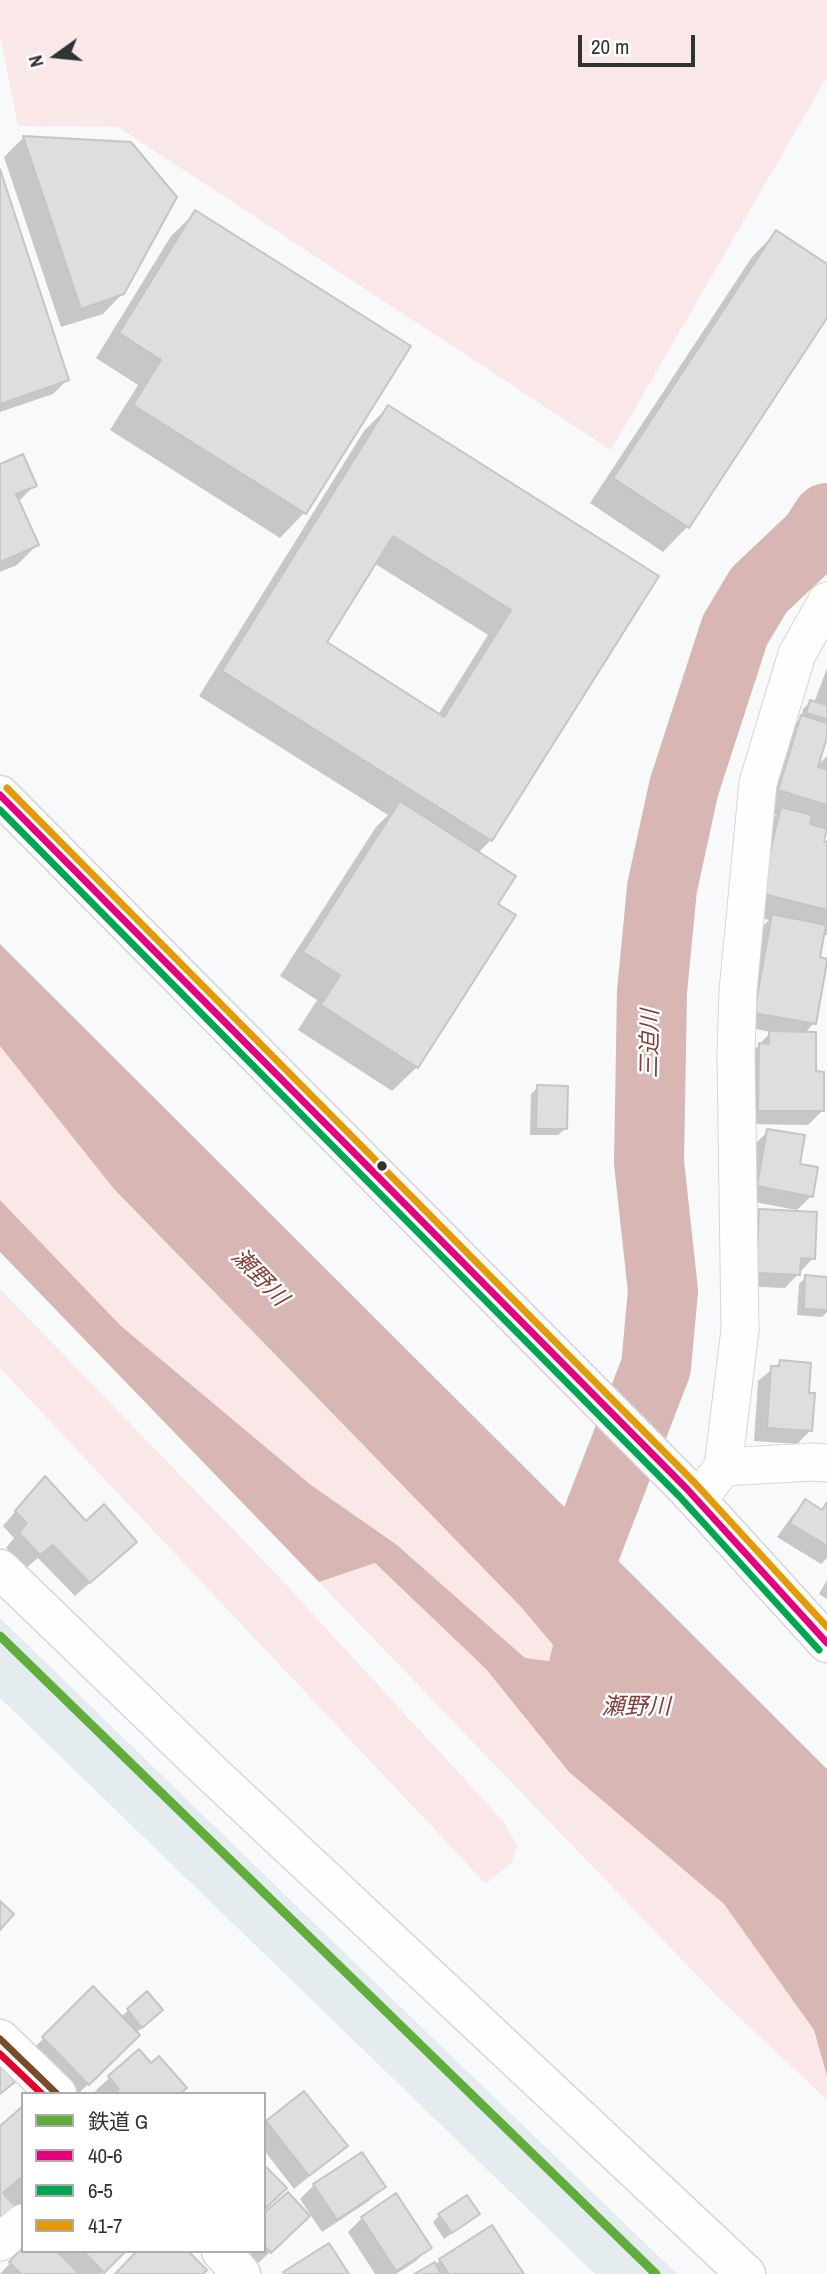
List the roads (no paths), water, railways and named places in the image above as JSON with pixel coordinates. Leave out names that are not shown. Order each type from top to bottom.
[{"type":"main road","points":[[0,794],[693,1495],[827,1643]]},
{"type":"main road","points":[[0,1569],[205,1767],[746,2274]]},
{"type":"main road","points":[[0,2039],[55,2092]]},
{"type":"main road","points":[[223,2253],[240,2274]]},
{"type":"street","points":[[723,1467],[740,1330],[738,991],[758,783],[797,654],[827,601]]},
{"type":"street","points":[[693,1495],[723,1467],[827,1463]]},
{"type":"street","points":[[0,2242],[21,2225]]},
{"type":"water","name":"瀬野川","points":[[0,944],[827,1769],[827,2076],[814,2030],[724,1904],[569,1772],[486,1669],[375,1563],[319,1582],[0,1252],[0,1200],[121,1326],[311,1485],[397,1545],[525,1658],[549,1661],[553,1645],[521,1607],[114,1189],[0,1046]]},
{"type":"waterway","name":"三迫川","points":[[567,1597],[656,1367],[663,1291],[649,1162],[652,992],[662,888],[684,787],[735,630],[759,590],[814,538],[827,518]]},
{"type":"rail line","name":"G","points":[[0,1636],[656,2274]]}]
